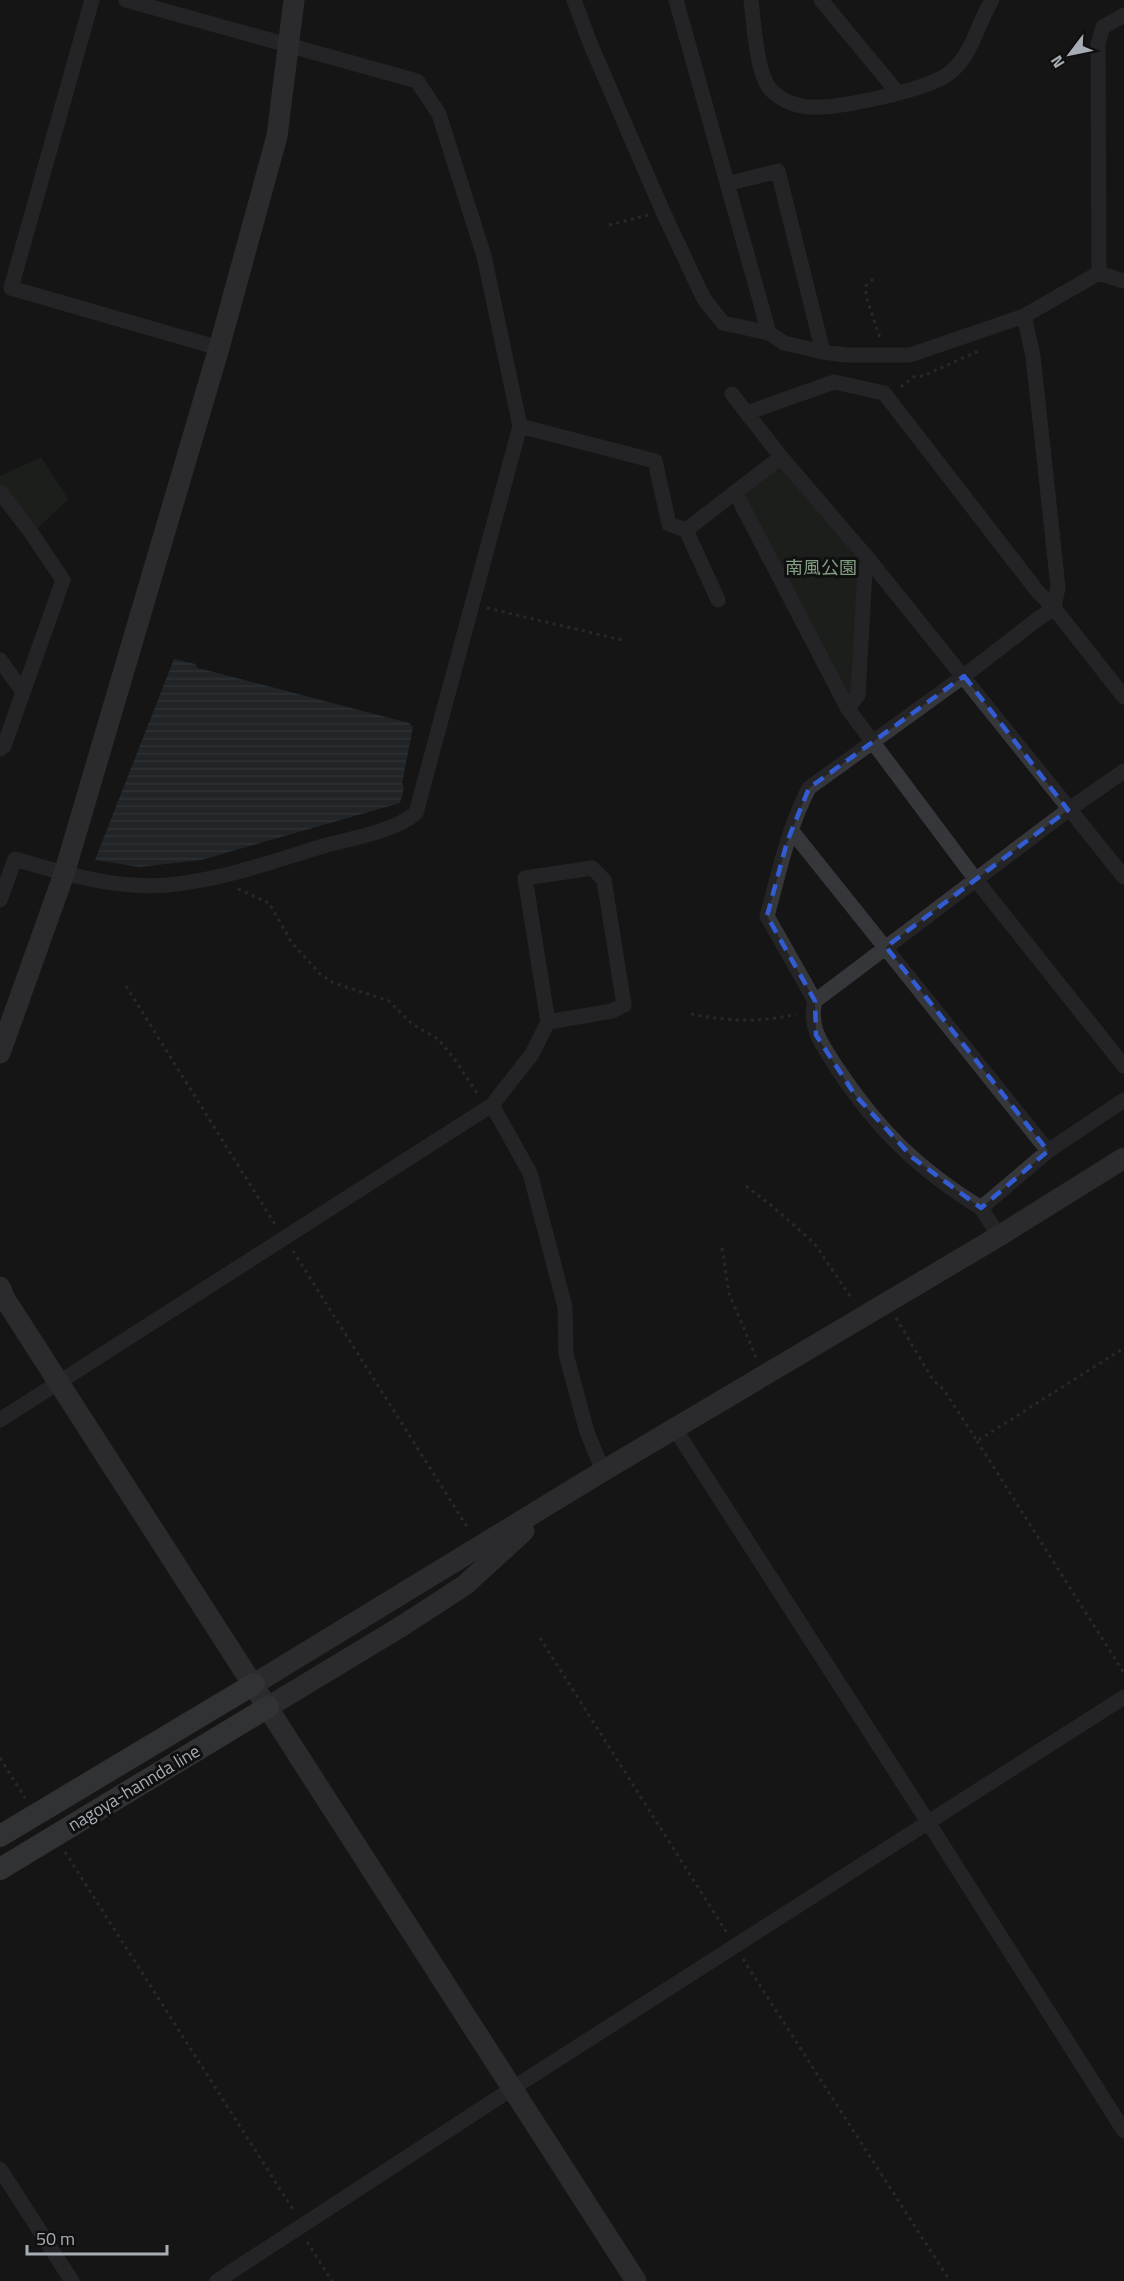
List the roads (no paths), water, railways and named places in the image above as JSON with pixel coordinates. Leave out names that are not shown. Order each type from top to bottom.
[{"type":"main road","name":"nagoya-hannda line","points":[[0,1836],[254,1684]]},
{"type":"main road","name":"nagoya-hannda line","points":[[0,1869],[268,1707]]},
{"type":"street","points":[[92,0],[5,286],[219,348]]},
{"type":"street","points":[[0,900],[15,859],[92,881],[133,885],[168,885],[216,877],[406,822],[416,813],[520,426],[484,256],[439,114],[417,81],[126,0]]},
{"type":"street","points":[[0,1053],[64,874],[219,348],[277,136],[294,0]]},
{"type":"street","points":[[574,0],[590,43],[663,212],[704,299],[723,323],[769,333],[784,343],[823,352],[845,355],[910,355],[1024,316],[1099,273],[1124,281]]},
{"type":"street","points":[[676,0],[769,333]]},
{"type":"street","points":[[751,0],[763,76],[770,89],[782,99],[794,104],[823,107],[898,93],[926,85],[948,74],[965,56],[992,0]]},
{"type":"street","points":[[821,0],[898,93]]},
{"type":"street","points":[[1121,0],[1124,10]]},
{"type":"street","points":[[1099,273],[1098,44],[1103,27],[1124,15]]},
{"type":"street","points":[[727,184],[778,171],[823,352]]},
{"type":"street","points":[[999,1236],[981,1208],[943,1184],[913,1158],[876,1123],[855,1095],[816,1035],[813,1005],[767,916],[791,830],[798,809],[809,788],[1054,609],[1058,587],[1033,356],[1024,316]]},
{"type":"street","points":[[748,415],[755,410],[834,382],[884,393],[1038,592],[1124,698]]},
{"type":"street","points":[[732,394],[781,457],[964,676],[1068,810],[1124,877]]},
{"type":"street","points":[[520,426],[655,461],[669,524],[686,530],[718,600]]},
{"type":"street","points":[[686,530],[781,457]]},
{"type":"street","points":[[0,492],[63,580],[4,746],[0,749]]},
{"type":"street","points":[[735,492],[848,709],[976,880],[1124,1066]]},
{"type":"street","points":[[848,709],[858,695],[865,570],[870,561]]},
{"type":"street","points":[[0,660],[23,692]]},
{"type":"street","points":[[813,1005],[1068,810],[1124,771]]},
{"type":"street","points":[[791,830],[1048,1151]]},
{"type":"street","points":[[0,1420],[492,1105],[532,1054],[548,1022],[525,878],[592,868],[604,880],[624,1005],[612,1011],[548,1022]]},
{"type":"street","points":[[981,1208],[1048,1151],[1124,1100]]},
{"type":"street","points":[[492,1105],[530,1173],[565,1307],[566,1354],[596,1475]]},
{"type":"street","points":[[254,1684],[596,1475],[999,1236],[1124,1158]]},
{"type":"street","points":[[0,1287],[5,1299],[58,1383],[254,1684],[636,2281]]},
{"type":"street","points":[[675,1429],[1124,2131]]},
{"type":"street","points":[[268,1707],[465,1585],[519,1534],[596,1475]]},
{"type":"street","points":[[217,2281],[513,2088],[1124,1697]]},
{"type":"street","points":[[0,2169],[72,2281]]},
{"type":"park label","name":"南風公園","points":[[821,568]]}]
